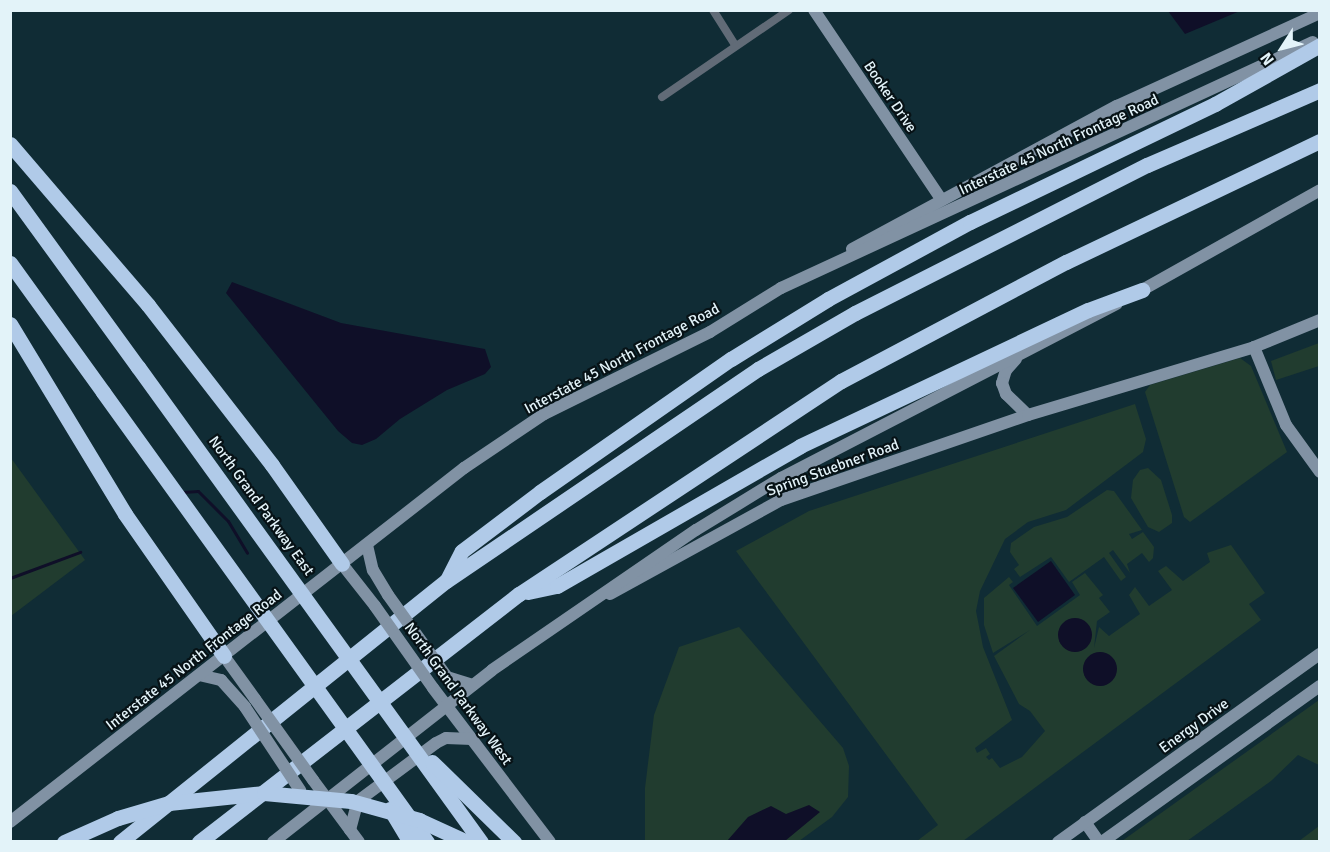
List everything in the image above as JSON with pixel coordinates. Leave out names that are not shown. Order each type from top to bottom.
[{"type":"highway","points":[[446,582],[462,551],[540,492],[721,366],[828,299],[970,222],[1215,104],[1320,45]]},
{"type":"highway","points":[[120,842],[446,582],[675,422],[855,313],[1147,165],[1320,90]]},
{"type":"highway","points":[[202,840],[519,594],[842,381],[1066,262],[1320,141]]},
{"type":"highway","points":[[10,144],[148,305],[272,465],[342,564]]},
{"type":"highway","name":"North Grand Parkway East","points":[[10,191],[481,842]]},
{"type":"highway","points":[[10,263],[336,719],[427,842]]},
{"type":"highway","points":[[519,594],[557,586],[800,446],[1088,310],[1142,290]]},
{"type":"highway","points":[[10,324],[125,514],[224,656]]},
{"type":"highway","points":[[336,719],[410,842]]},
{"type":"highway","points":[[407,739],[514,842]]},
{"type":"highway","points":[[64,842],[118,818],[169,803],[264,793],[351,801],[419,820],[467,842]]},
{"type":"main road","name":"Booker Drive","points":[[813,10],[941,199]]},
{"type":"main road","points":[[781,288],[941,199],[1117,106],[1320,13]]},
{"type":"main road","name":"Interstate 45 North Frontage Road","points":[[10,822],[464,468],[544,414],[710,332],[781,288],[1320,39]]},
{"type":"main road","points":[[273,842],[473,685],[562,620],[781,478],[1142,290],[1320,190]]},
{"type":"main road","name":"Spring Stuebner Road","points":[[562,620],[782,500],[1028,415],[1254,347],[1320,320]]},
{"type":"main road","points":[[1254,347],[1286,425],[1320,472]]},
{"type":"main road","points":[[1020,355],[1006,370],[1002,383],[1006,394],[1028,415]]},
{"type":"main road","points":[[367,545],[373,570],[388,595],[447,676],[473,685]]},
{"type":"main road","name":"North Grand Parkway West","points":[[342,564],[550,842]]},
{"type":"main road","name":"Energy Drive","points":[[1058,842],[1320,654]]},
{"type":"main road","points":[[224,656],[359,842]]},
{"type":"main road","points":[[199,675],[221,680],[244,707],[300,790],[301,819]]},
{"type":"main road","points":[[1085,822],[1101,842],[1320,686]]},
{"type":"main road","points":[[350,830],[358,801],[436,742],[446,738],[472,739]]},
{"type":"street","points":[[713,10],[735,45]]},
{"type":"street","points":[[662,98],[735,45],[789,10]]},
{"type":"green space","points":[[1319,343],[1319,366],[1276,380],[1271,361]]},
{"type":"green space","points":[[1240,358],[1251,366],[1287,452],[1190,522],[1184,517],[1145,392],[1150,385]]},
{"type":"green space","points":[[1135,404],[1146,439],[1143,452],[1066,510],[1028,522],[1005,539],[980,591],[976,611],[983,647],[1012,720],[975,748],[977,753],[986,748],[990,754],[986,757],[989,760],[992,758],[1000,768],[1022,757],[1045,731],[1030,711],[1019,704],[994,656],[1030,630],[993,653],[984,625],[984,598],[1009,577],[1013,582],[1009,585],[1037,626],[1080,595],[1072,582],[1085,573],[1103,595],[1099,598],[1110,612],[1097,621],[1094,648],[1099,627],[1109,636],[1140,614],[1129,595],[1135,587],[1149,606],[1172,590],[1158,571],[1166,566],[1183,581],[1210,562],[1207,553],[1231,545],[1265,593],[1249,604],[1261,620],[963,841],[917,841],[938,825],[736,551],[809,511]],"holes":[[[1070,619],[1081,619],[1091,638],[1086,648],[1076,652],[1066,649],[1059,641],[1061,625]],[[1101,652],[1111,657],[1106,685],[1101,686],[1087,680],[1083,670],[1090,656]]]},
{"type":"green space","points":[[11,458],[85,560],[11,616]]},
{"type":"green space","points":[[1148,468],[1161,480],[1172,515],[1172,523],[1159,532],[1148,527],[1131,498],[1133,480],[1140,470]]},
{"type":"green space","points":[[1107,490],[1114,491],[1142,530],[1129,534],[1132,539],[1143,532],[1154,547],[1153,558],[1149,562],[1142,553],[1127,564],[1130,573],[1113,550],[1109,553],[1126,577],[1121,581],[1104,557],[1069,582],[1051,557],[1020,577],[1014,569],[1019,565],[1010,552],[1011,543],[1034,527],[1067,517]]},
{"type":"green space","points":[[739,627],[843,748],[849,766],[848,797],[832,817],[799,841],[645,842],[645,788],[654,715],[679,647]]},
{"type":"green space","points":[[1319,700],[1319,765],[1298,755],[1271,781],[1187,841],[1122,841]]},
{"type":"green space","points":[[1319,826],[1319,841],[1299,841]]},
{"type":"water","points":[[1168,11],[1240,11],[1185,34]]},
{"type":"water","points":[[232,282],[341,323],[485,349],[491,367],[485,374],[447,390],[400,419],[376,439],[362,445],[352,443],[338,431],[226,293]]},
{"type":"water","points":[[1051,561],[1075,595],[1038,622],[1013,588]]},
{"type":"water","points":[[1075,618],[1087,623],[1092,635],[1087,647],[1075,652],[1063,647],[1058,635],[1063,623]]},
{"type":"water","points":[[1100,652],[1112,657],[1117,669],[1112,681],[1100,686],[1088,681],[1083,669],[1088,657]]},
{"type":"water","points":[[809,805],[820,812],[785,841],[727,841],[748,817],[771,806],[786,814]]},
{"type":"waterway","points":[[183,492],[198,491],[228,521],[247,553]]},
{"type":"waterway","points":[[10,578],[80,552]]}]
